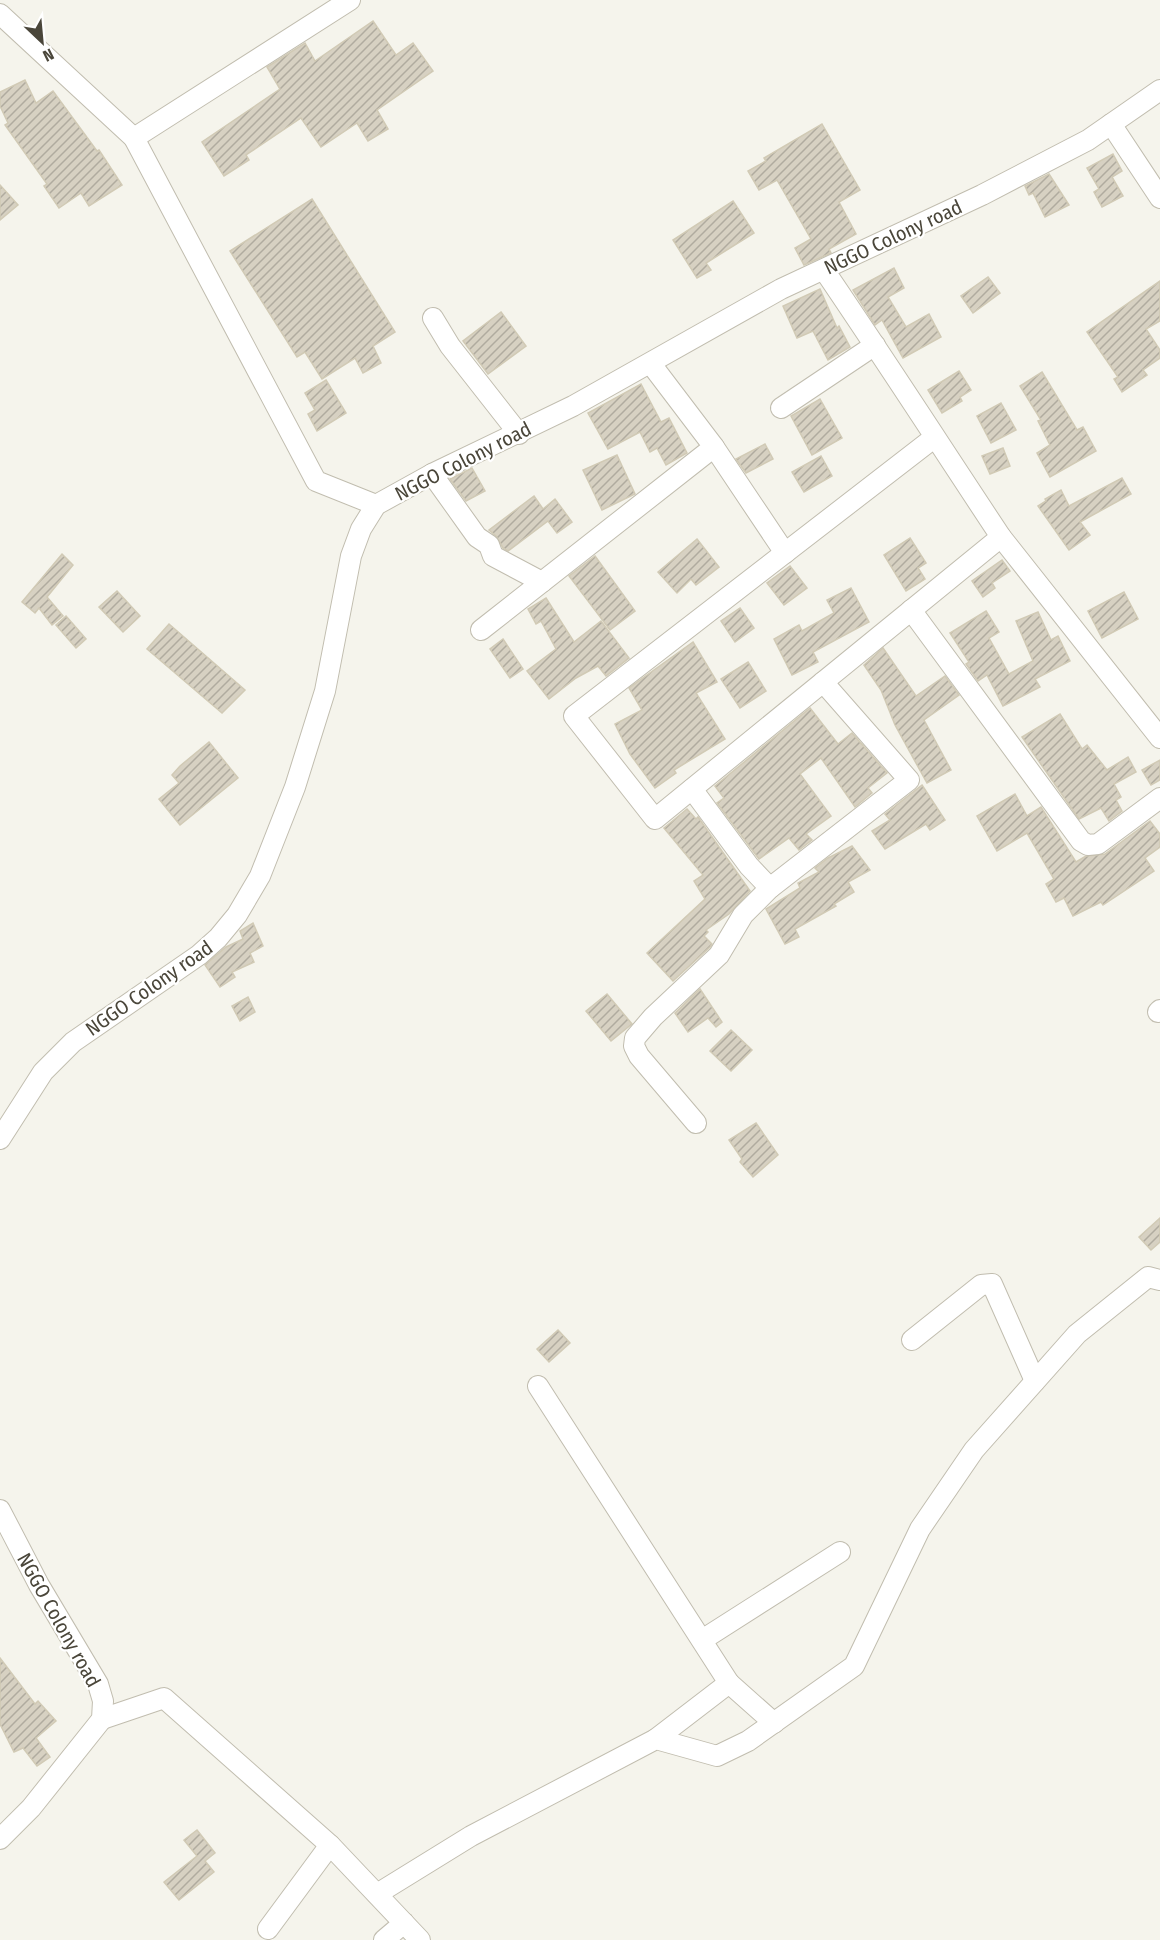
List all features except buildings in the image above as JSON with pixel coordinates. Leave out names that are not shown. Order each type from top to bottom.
[{"type":"street","points":[[134,138],[350,0]]},
{"type":"street","points":[[0,14],[134,138],[316,481],[376,505]]},
{"type":"street","name":"NGGO Colony road","points":[[0,1139],[43,1072],[72,1042],[212,944],[237,915],[260,876],[295,787],[325,691],[351,556],[361,529],[376,505],[432,474],[519,434],[651,364],[781,289],[982,195],[1088,140],[1160,90]]},
{"type":"street","points":[[1111,124],[1160,198]]},
{"type":"street","points":[[824,270],[1001,537],[1160,738]]},
{"type":"street","points":[[433,318],[450,346],[519,434]]},
{"type":"street","points":[[781,408],[875,345]]},
{"type":"street","points":[[651,364],[714,447],[785,553]]},
{"type":"street","points":[[935,437],[574,716],[656,819],[1001,537]]},
{"type":"street","points":[[481,630],[714,447]]},
{"type":"street","points":[[432,474],[477,537],[489,545],[493,556],[542,582]]},
{"type":"street","points":[[911,610],[1081,841],[1088,845],[1098,844],[1160,798]]},
{"type":"street","points":[[696,1124],[639,1056],[634,1046],[635,1038],[653,1017],[719,955],[743,915],[770,888],[909,780],[823,682]]},
{"type":"street","points":[[692,789],[749,866],[770,888]]},
{"type":"street","points":[[656,1739],[717,1756],[748,1741],[854,1666],[920,1529],[974,1450],[1077,1334],[1148,1277],[1160,1280]]},
{"type":"street","points":[[912,1340],[981,1285],[992,1284],[1035,1381]]},
{"type":"street","points":[[538,1386],[729,1683],[774,1723]]},
{"type":"street","name":"NGGO Colony road","points":[[0,1510],[39,1585],[98,1684],[104,1701],[102,1719]]},
{"type":"street","points":[[702,1640],[840,1552]]},
{"type":"street","points":[[377,1894],[471,1836],[656,1739],[729,1683]]},
{"type":"street","points":[[0,1839],[31,1808],[102,1719],[164,1698],[330,1845],[420,1940]]},
{"type":"street","points":[[268,1929],[330,1845]]},
{"type":"street","points":[[384,1940],[404,1923]]}]
